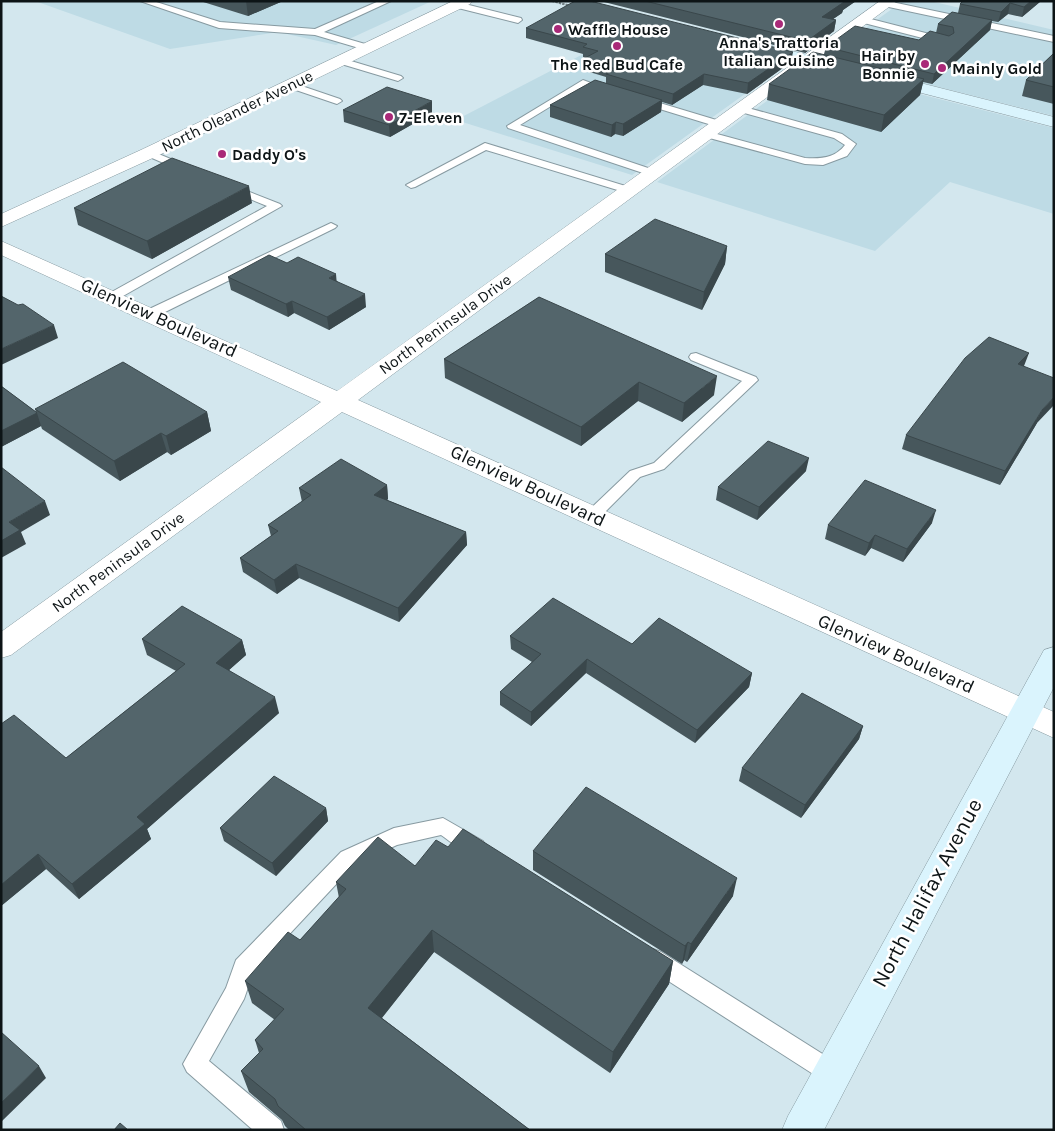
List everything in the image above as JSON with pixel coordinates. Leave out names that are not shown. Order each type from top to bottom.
[{"type":"main road","points":[[741,43],[1054,122]]},
{"type":"main road","name":"North Halifax Avenue","points":[[802,1130],[832,1073],[1039,719],[1054,658]]},
{"type":"street","name":"North Peninsula Drive","points":[[1,648],[888,2]]},
{"type":"street","name":"North Oleander Avenue","points":[[4,221],[461,3]]},
{"type":"street","name":"Glenview Boulevard","points":[[1,247],[1039,719]]},
{"type":"lane","points":[[144,1],[219,25],[316,32],[369,48]]},
{"type":"lane","points":[[316,32],[387,1]]},
{"type":"lane","points":[[888,2],[1054,39]]},
{"type":"lane","points":[[461,3],[518,20]]},
{"type":"lane","points":[[863,20],[947,41]]},
{"type":"lane","points":[[341,61],[398,78]]},
{"type":"lane","points":[[653,173],[512,126],[583,83],[626,96],[805,161],[824,162],[844,154],[851,144],[838,136],[741,109]]},
{"type":"lane","points":[[290,85],[337,101]]},
{"type":"lane","points":[[412,185],[485,146],[628,190]]},
{"type":"lane","points":[[149,153],[196,173]]},
{"type":"lane","points":[[112,297],[276,206],[223,184]]},
{"type":"lane","points":[[150,314],[331,226]]},
{"type":"lane","points":[[593,515],[635,474],[658,466],[750,380],[696,357]]},
{"type":"lane","points":[[272,1130],[196,1064],[236,992],[244,967],[348,858],[394,837],[443,826],[490,856]]},
{"type":"lane","points":[[636,949],[832,1073]]},
{"type":"shaded area","points":[[35,1],[432,1],[336,45],[278,32],[170,49]]},
{"type":"shaded area","points":[[903,1],[930,1],[1054,30],[1054,116],[824,58]]},
{"type":"shaded area","points":[[641,24],[791,61],[632,175],[456,120]]},
{"type":"shaded area","points":[[813,67],[1054,128],[1054,214],[950,182],[875,251],[657,182]]},
{"type":"building","points":[[575,1],[590,1],[793,52],[748,83],[704,74],[673,94],[606,74],[616,69],[583,59],[598,51],[583,47],[587,44],[526,28]]},
{"type":"building","points":[[645,1],[844,2],[822,17],[836,20],[807,41]]},
{"type":"building","points":[[963,1],[1031,1],[1024,7],[1010,3],[1001,12],[960,4]]},
{"type":"building","points":[[952,12],[992,20],[934,74],[826,47],[855,26],[919,40],[930,31],[949,36],[954,33],[953,27],[938,24]]},
{"type":"building","points":[[813,52],[924,79],[884,115],[769,84]]},
{"type":"building","points":[[1054,53],[1054,87],[1026,80]]},
{"type":"building","points":[[595,80],[662,100],[623,124],[616,122],[612,125],[550,105]]},
{"type":"building","points":[[387,87],[432,101],[389,125],[343,110]]},
{"type":"building","points":[[172,158],[249,186],[147,241],[74,208]]},
{"type":"building","points":[[655,219],[727,246],[704,292],[605,254]]},
{"type":"building","points":[[269,255],[287,263],[298,257],[336,274],[329,278],[365,294],[327,317],[292,301],[286,304],[228,277]]},
{"type":"building","points":[[1,296],[18,305],[23,304],[54,325],[1,349]]},
{"type":"building","points":[[539,297],[717,376],[684,403],[639,382],[581,427],[444,359]]},
{"type":"building","points":[[989,337],[1029,353],[1018,364],[1054,378],[1054,397],[1042,410],[1005,471],[906,435],[965,358]]},
{"type":"building","points":[[123,362],[207,412],[166,436],[161,433],[114,461],[35,409]]},
{"type":"building","points":[[1,386],[37,413],[1,431]]},
{"type":"building","points":[[768,441],[809,458],[759,507],[718,487]]},
{"type":"building","points":[[341,459],[387,485],[374,495],[466,532],[398,608],[296,564],[274,580],[240,558],[278,531],[268,525],[311,495],[299,488]]},
{"type":"building","points":[[1,467],[45,501],[9,522],[20,530],[1,541]]},
{"type":"building","points":[[865,480],[936,510],[907,549],[875,535],[869,543],[828,525]]},
{"type":"building","points":[[553,598],[632,644],[659,618],[752,673],[697,730],[587,659],[531,712],[500,692],[541,654],[510,636]]},
{"type":"building","points":[[182,606],[242,640],[216,663],[275,697],[137,817],[145,824],[72,884],[38,854],[1,885],[1,724],[14,715],[66,758],[185,664],[142,639]]},
{"type":"building","points":[[802,693],[863,726],[805,805],[742,768]]},
{"type":"building","points":[[274,776],[326,808],[272,863],[220,828]]},
{"type":"building","points":[[586,787],[737,878],[691,944],[688,942],[685,946],[533,851]]},
{"type":"building","points":[[463,829],[673,961],[613,1052],[432,930],[368,1008],[530,1130],[306,1130],[278,1106],[275,1099],[241,1071],[263,1049],[255,1040],[284,1009],[245,981],[288,932],[300,940],[346,889],[336,882],[378,837],[415,866],[436,840],[448,847]]},
{"type":"building","points":[[1,1032],[39,1066],[1,1103]]},
{"type":"building","points":[[120,1123],[128,1130],[114,1130]]},
{"type":"place","name":"Anna's Trattoria Italian Cuisine","points":[[779,24]]},
{"type":"place","name":"Waffle House","points":[[558,29]]},
{"type":"place","name":"The Red Bud Cafe","points":[[617,46]]},
{"type":"place","name":"Hair by Bonnie","points":[[925,64]]},
{"type":"place","name":"Mainly Gold","points":[[942,68]]},
{"type":"place","name":"7-Eleven","points":[[389,117]]},
{"type":"place","name":"Daddy O's","points":[[222,154]]}]
